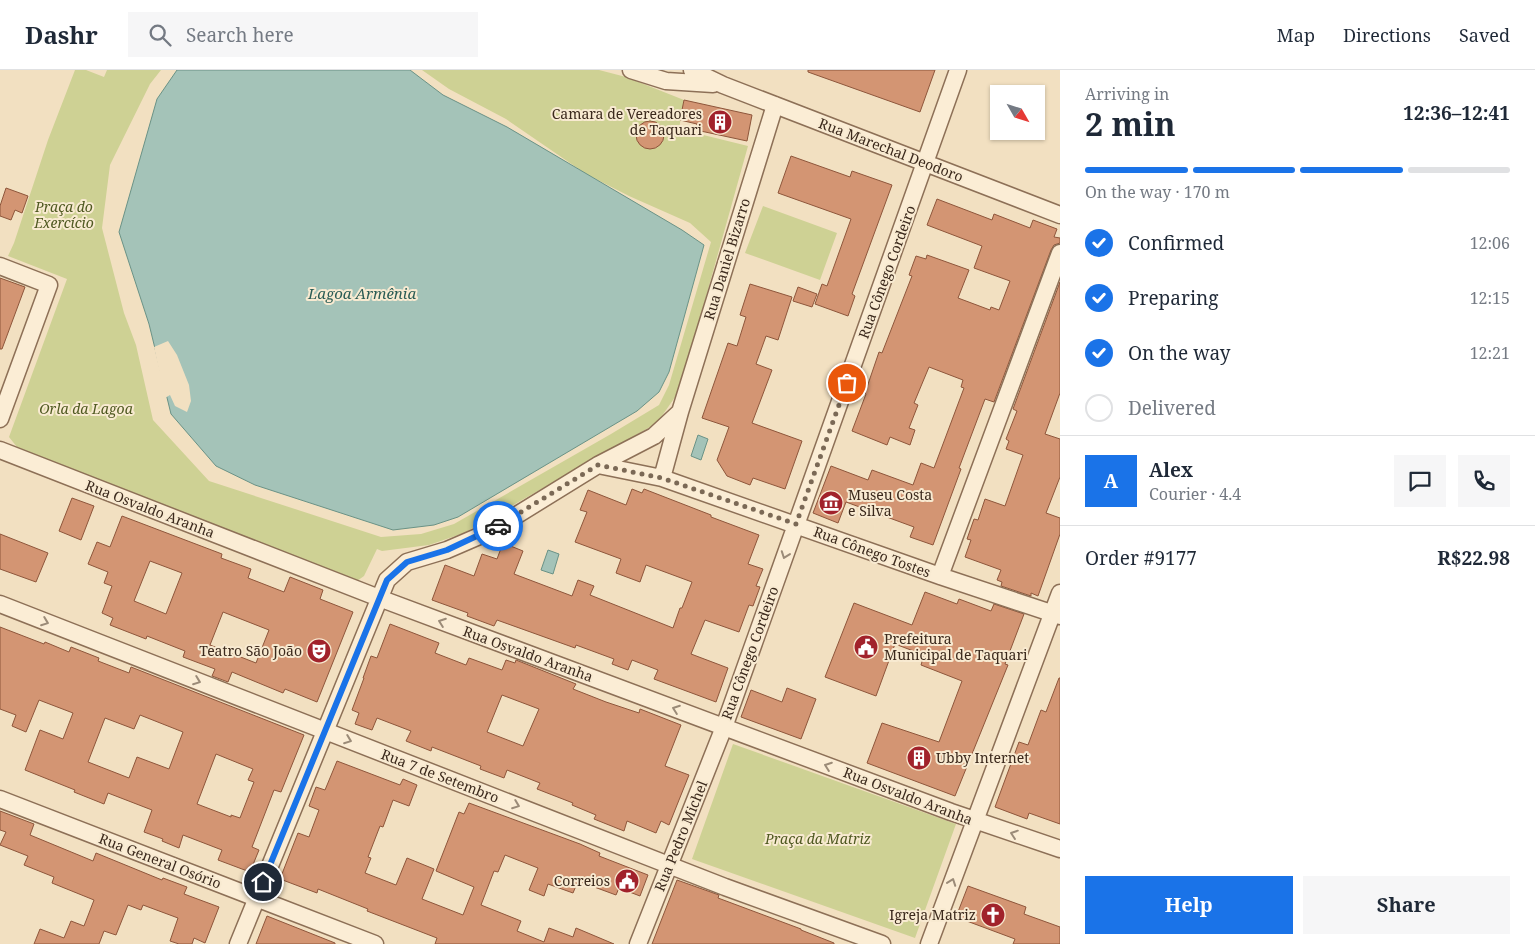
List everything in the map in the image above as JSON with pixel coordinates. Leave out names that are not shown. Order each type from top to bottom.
[{"type":"street","name":"Rua Marechal Deodoro","points":[[630,70],[666,81],[723,85]]},
{"type":"street","name":"Rua Marechal Deodoro","points":[[692,70],[723,85],[1060,216]]},
{"type":"street","name":"Rua Cônego Cordeiro","points":[[724,727],[958,70]]},
{"type":"street","name":"Rua Daniel Bizarro","points":[[662,478],[680,412],[775,105]]},
{"type":"street","points":[[940,576],[1060,254]]},
{"type":"street","points":[[0,266],[50,285],[0,419]]},
{"type":"street","points":[[238,944],[387,580],[407,562],[447,550],[491,531],[598,465],[654,436],[680,412]]},
{"type":"street","name":"Rua Osvaldo Aranha","points":[[0,450],[379,598],[975,821],[1060,849]]},
{"type":"street","name":"Rua Cônego Tostes","points":[[598,465],[662,478],[940,576],[1056,614]]},
{"type":"street","points":[[929,944],[1056,614],[1060,593]]},
{"type":"street","name":"Rua 7 de Setembro","points":[[0,604],[725,887],[882,944]]},
{"type":"street","name":"Rua Pedro Michel","points":[[638,944],[724,727]]},
{"type":"street","name":"Rua General Osório","points":[[0,799],[376,944]]},
{"type":"green space","points":[[75,70],[86,70],[104,77],[107,70],[161,70],[150,84],[110,165],[102,228],[124,313],[136,345],[153,420],[209,481],[381,537],[421,534],[454,524],[659,405],[669,385],[711,242],[690,223],[629,196],[586,174],[506,119],[449,89],[422,70],[599,70],[626,77],[684,100],[679,129],[748,146],[680,390],[657,423],[464,533],[429,545],[382,551],[377,549],[364,576],[357,581],[21,452],[9,437],[67,279],[8,256],[48,140]]},
{"type":"green space","points":[[763,206],[837,233],[820,280],[745,253]]},
{"type":"green space","name":"Praça da Matriz","points":[[733,744],[956,824],[915,938],[692,859]]},
{"type":"water","name":"Lagoa Armênia","points":[[177,70],[410,70],[443,95],[507,127],[682,230],[704,245],[669,372],[659,392],[637,411],[458,517],[434,525],[393,530],[255,485],[216,466],[171,414],[149,324],[119,232],[157,99]]},
{"type":"water","points":[[698,435],[708,439],[701,460],[691,456]]},
{"type":"water","points":[[548,550],[559,554],[553,574],[541,570]]},
{"type":"pier","points":[[168,341],[177,355],[189,385],[191,401],[187,412],[175,406],[170,395],[165,398],[154,347]]},
{"type":"building","points":[[808,70],[935,70],[920,112],[808,72]]},
{"type":"building","name":"Camara de Vereadores de Taquari","points":[[684,100],[752,115],[747,141],[696,130],[697,124],[680,120]]},
{"type":"building","points":[[650,121],[660,125],[664,135],[660,145],[650,149],[640,145],[636,135],[640,125]]},
{"type":"building","points":[[791,156],[850,177],[852,171],[892,185],[852,294],[855,296],[848,316],[815,304],[822,284],[827,286],[851,219],[778,193]]},
{"type":"building","points":[[6,188],[28,196],[22,213],[15,210],[11,220],[0,216],[0,206]]},
{"type":"building","points":[[937,199],[992,220],[994,214],[1030,228],[1033,220],[1057,229],[1054,237],[1060,238],[1060,243],[1054,245],[1051,250],[994,402],[985,399],[933,545],[910,537],[914,527],[846,502],[838,523],[813,513],[831,466],[868,480],[872,470],[913,485],[921,463],[934,468],[964,388],[961,387],[963,380],[929,367],[914,403],[918,405],[909,428],[915,430],[910,445],[890,437],[887,445],[852,431],[879,352],[882,353],[912,276],[909,275],[916,256],[926,259],[927,255],[969,270],[958,298],[990,310],[991,307],[999,310],[1010,281],[974,268],[982,246],[927,225]]},
{"type":"building","points":[[0,278],[25,287],[2,349],[0,349]]},
{"type":"building","points":[[1060,282],[1060,393],[1045,434],[1060,439],[1060,477],[1046,513],[1060,518],[1060,534],[1038,596],[1031,593],[1031,596],[1001,586],[1002,582],[997,580],[1001,570],[965,557],[971,540],[967,539],[974,519],[978,520],[985,499],[1005,506],[1023,455],[1006,449],[1009,441],[1006,439],[1017,411],[1013,409]]},
{"type":"building","points":[[750,284],[792,297],[778,340],[766,336],[756,364],[772,370],[752,423],[802,441],[785,489],[753,478],[750,485],[727,476],[717,460],[729,427],[702,418],[728,343],[737,346],[746,317],[740,315]]},
{"type":"building","points":[[798,287],[817,294],[812,307],[793,301]]},
{"type":"building","points":[[632,489],[642,493],[644,489],[759,535],[748,564],[763,569],[756,586],[760,587],[753,606],[749,605],[739,632],[705,620],[691,654],[728,668],[716,702],[654,679],[658,670],[632,660],[628,670],[612,664],[614,659],[576,645],[575,648],[497,620],[494,626],[467,616],[468,613],[432,600],[445,565],[474,576],[482,554],[497,559],[503,543],[523,551],[514,574],[572,596],[578,580],[594,586],[590,595],[673,628],[692,582],[646,565],[640,582],[616,573],[621,559],[575,542],[587,512],[580,510],[588,490],[626,505]]},
{"type":"building","points":[[72,498],[94,506],[81,540],[59,531]]},
{"type":"building","points":[[122,516],[222,554],[221,558],[251,569],[248,578],[284,592],[290,577],[323,590],[320,599],[353,612],[317,702],[285,689],[283,693],[232,672],[228,682],[212,676],[215,669],[183,657],[185,651],[147,636],[146,639],[110,625],[113,618],[102,613],[112,586],[104,583],[108,572],[88,564],[97,542],[110,547]],"holes":[[[150,561],[182,573],[166,614],[134,601]],[[223,612],[269,630],[256,663],[210,645]]]},
{"type":"building","points":[[0,534],[48,553],[36,582],[0,569]]},
{"type":"building","points":[[925,592],[957,604],[959,599],[991,611],[994,604],[1024,614],[1005,664],[1008,665],[955,796],[867,763],[882,723],[939,742],[962,681],[921,665],[924,655],[895,644],[876,696],[825,677],[854,603],[912,625]]},
{"type":"building","points":[[390,624],[439,643],[435,653],[466,665],[469,658],[502,670],[506,660],[515,663],[516,660],[576,684],[573,689],[606,702],[639,713],[640,709],[681,725],[665,766],[689,775],[669,825],[661,821],[656,833],[627,821],[624,831],[594,819],[596,815],[572,805],[573,803],[537,789],[540,783],[507,770],[504,778],[480,769],[481,766],[432,747],[431,751],[406,741],[411,731],[377,718],[372,730],[355,724],[359,713],[352,710],[371,656],[377,658]],"holes":[[[502,695],[539,709],[523,746],[487,732]]]},
{"type":"building","points":[[0,627],[69,652],[71,647],[99,658],[98,661],[129,673],[131,667],[304,735],[281,792],[274,790],[252,847],[259,850],[250,872],[218,860],[222,850],[183,835],[179,848],[162,841],[163,839],[144,832],[152,810],[108,793],[104,804],[25,770],[40,730],[63,739],[73,713],[39,700],[26,732],[12,726],[16,715],[0,709]],"holes":[[[140,715],[183,732],[169,769],[137,757],[129,778],[88,762],[105,718],[134,729]],[[216,754],[253,769],[248,780],[254,782],[240,818],[231,815],[231,817],[197,804]]]},
{"type":"building","points":[[1059,678],[1060,824],[1029,813],[1027,819],[995,807],[1019,742],[1028,745],[1041,710],[1046,712]]},
{"type":"building","points":[[787,688],[816,699],[801,739],[741,717],[751,690],[782,702]]},
{"type":"building","points":[[337,761],[400,785],[403,779],[417,785],[409,806],[393,800],[383,827],[380,826],[368,857],[371,858],[365,873],[396,885],[407,858],[434,869],[422,899],[463,915],[474,887],[436,871],[459,812],[464,814],[469,803],[580,844],[600,853],[599,856],[648,875],[640,896],[619,888],[616,895],[578,881],[573,893],[548,884],[544,896],[529,890],[538,868],[505,855],[498,872],[494,871],[481,905],[521,921],[517,931],[544,942],[549,928],[573,937],[576,928],[614,944],[435,944],[437,938],[367,911],[368,909],[318,889],[317,893],[280,879],[298,833],[309,837],[319,810],[309,806],[316,787],[325,790]]},
{"type":"building","points":[[0,811],[34,824],[30,835],[93,861],[96,853],[162,880],[163,878],[187,887],[184,894],[219,907],[205,943],[194,938],[192,944],[179,944],[170,941],[178,918],[143,905],[141,910],[128,905],[116,935],[104,931],[99,944],[34,944],[40,929],[64,938],[71,921],[84,926],[94,900],[52,883],[54,877],[24,865],[28,856],[0,845],[6,832],[0,830]]},
{"type":"building","points":[[677,880],[719,895],[718,898],[801,929],[834,944],[652,944]]},
{"type":"building","name":"Igreja Matriz","points":[[968,886],[1026,907],[1024,914],[1060,927],[1060,944],[1013,944],[1015,939],[956,917]]},
{"type":"building","points":[[267,916],[335,943],[335,944],[256,944]]},
{"type":"way so far","points":[[498,526],[598,465],[662,478],[796,524],[847,383]]},
{"type":"place","name":"Camara de Vereadores de Taquari","points":[[720,122]]},
{"type":"place","name":"Museu Costa e Silva","points":[[831,503]]},
{"type":"place","name":"Prefeitura Municipal de Taquari","points":[[866,647]]},
{"type":"place","name":"Teatro São João","points":[[319,651]]},
{"type":"place","name":"Ubby Internet","points":[[919,758]]},
{"type":"place","name":"Correios","points":[[627,881]]},
{"type":"place","name":"Igreja Matriz","points":[[993,915]]},
{"type":"route","points":[[263,882],[387,580],[407,562],[447,550],[491,531],[498,526]]},
{"type":"park label","name":"Praça do Exercício","points":[[64,216]]},
{"type":"park label","name":"Orla da Lagoa","points":[[86,409]]}]
